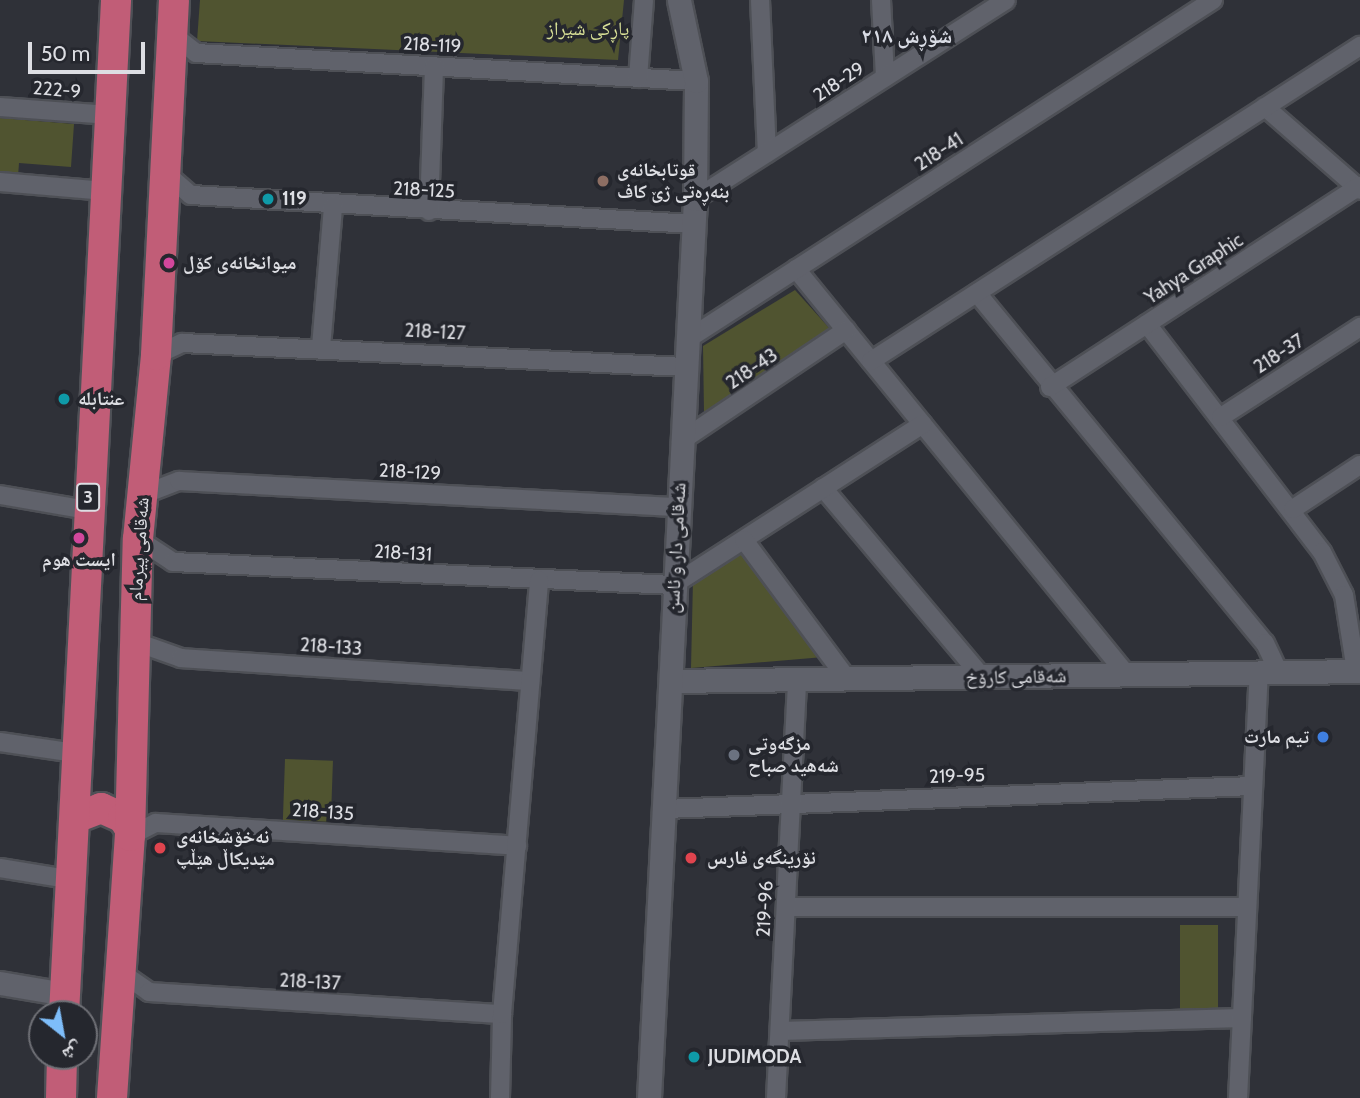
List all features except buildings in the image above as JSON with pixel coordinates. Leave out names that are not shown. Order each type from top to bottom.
[{"type":"highway","name":"3","points":[[65,1000],[82,754],[87,510],[116,0]]},
{"type":"highway","name":"شەقامی پیرمام","points":[[113,1098],[122,973],[138,829],[131,757],[138,538],[142,495],[169,349],[162,170],[174,0]]},
{"type":"highway","points":[[82,754],[100,769],[112,769],[131,757]]},
{"type":"highway","points":[[78,817],[101,808],[123,818],[138,829]]},
{"type":"highway","points":[[61,1098],[62,1070]]},
{"type":"street","points":[[638,78],[644,0]]},
{"type":"street","name":"شەقامی دار و ئاسن","points":[[649,1098],[672,681],[673,585],[695,199],[696,81],[679,0]]},
{"type":"street","points":[[760,0],[767,153]]},
{"type":"street","points":[[881,0],[885,78]]},
{"type":"street","name":"218-41","points":[[688,339],[1213,0]]},
{"type":"street","name":"218-29","points":[[695,199],[1002,1]]},
{"type":"street","name":"218-119","points":[[172,34],[196,52],[696,81]]},
{"type":"street","points":[[871,361],[1360,46]]},
{"type":"street","points":[[429,211],[434,66]]},
{"type":"street","name":"222-9","points":[[0,107],[110,116]]},
{"type":"street","points":[[1265,107],[1359,188]]},
{"type":"street","name":"218-125","points":[[162,170],[191,195],[333,206],[694,224]]},
{"type":"street","points":[[0,182],[106,191]]},
{"type":"street","name":"Yahya Graphic","points":[[1050,387],[1359,188]]},
{"type":"street","points":[[321,347],[333,206]]},
{"type":"street","points":[[796,269],[1127,675]]},
{"type":"street","points":[[977,293],[1050,387],[1265,643],[1269,673],[1252,786],[1238,1098]]},
{"type":"street","points":[[1147,324],[1293,509],[1344,595],[1358,671]]},
{"type":"street","name":"218-37","points":[[1221,417],[1359,328]]},
{"type":"street","name":"218-43","points":[[681,441],[846,330]]},
{"type":"street","name":"218-127","points":[[169,349],[321,347],[686,367]]},
{"type":"street","points":[[673,585],[923,424]]},
{"type":"street","points":[[1293,509],[1360,465]]},
{"type":"street","name":"218-129","points":[[142,495],[179,481],[678,507]]},
{"type":"street","points":[[823,488],[984,678]]},
{"type":"street","points":[[0,495],[87,510]]},
{"type":"street","name":"218-131","points":[[138,538],[173,562],[539,582],[673,585]]},
{"type":"street","points":[[744,540],[848,680]]},
{"type":"street","points":[[500,1098],[502,1014],[539,582]]},
{"type":"street","name":"218-133","points":[[133,641],[181,658],[530,681]]},
{"type":"street","name":"شەقامی کارۆخ","points":[[672,681],[1358,671]]},
{"type":"street","name":"219-96","points":[[776,1098],[797,681]]},
{"type":"street","points":[[0,742],[82,754]]},
{"type":"street","name":"219-95","points":[[665,809],[1252,786]]},
{"type":"street","name":"218-135","points":[[138,829],[517,846]]},
{"type":"street","points":[[0,868],[73,880]]},
{"type":"street","points":[[786,907],[1247,907]]},
{"type":"street","name":"218-137","points":[[122,973],[149,992],[502,1014]]},
{"type":"street","points":[[0,983],[53,1000]]},
{"type":"street","points":[[780,1031],[1242,1018]]},
{"type":"green space","name":"پاڕکی شیراز","points":[[200,0],[624,0],[618,60],[197,41]]},
{"type":"green space","points":[[0,118],[74,124],[71,167],[19,163],[18,177],[0,176]]},
{"type":"green space","points":[[795,290],[831,330],[704,412],[703,346]]},
{"type":"green space","points":[[739,543],[824,657],[691,668],[693,580]]},
{"type":"green space","points":[[285,759],[333,761],[331,822],[283,820]]},
{"type":"green space","points":[[1180,925],[1218,925],[1218,1014],[1180,1014]]},
{"type":"place","name":"قوتابخانەی بنەڕەتی ژێ کاف","points":[[603,181]]},
{"type":"place","name":"119","points":[[268,199]]},
{"type":"place","name":"میوانخانەی کۆل","points":[[169,263]]},
{"type":"place","name":"عنتابله","points":[[64,399]]},
{"type":"place","name":"ايست هوم","points":[[79,538]]},
{"type":"place","name":"تيم مارت","points":[[1323,737]]},
{"type":"place","name":"مزگه‌وتی شه‌هید صباح","points":[[734,755]]},
{"type":"place","name":"نەخۆشخانەی مێدیکاڵ هێڵپ","points":[[160,848]]},
{"type":"place","name":"نۆرینگەی فارس","points":[[691,858]]},
{"type":"place","name":"JUDIMODA","points":[[694,1057]]},
{"type":"district","name":"شۆڕش ٢١٨","points":[[907,36]]}]
